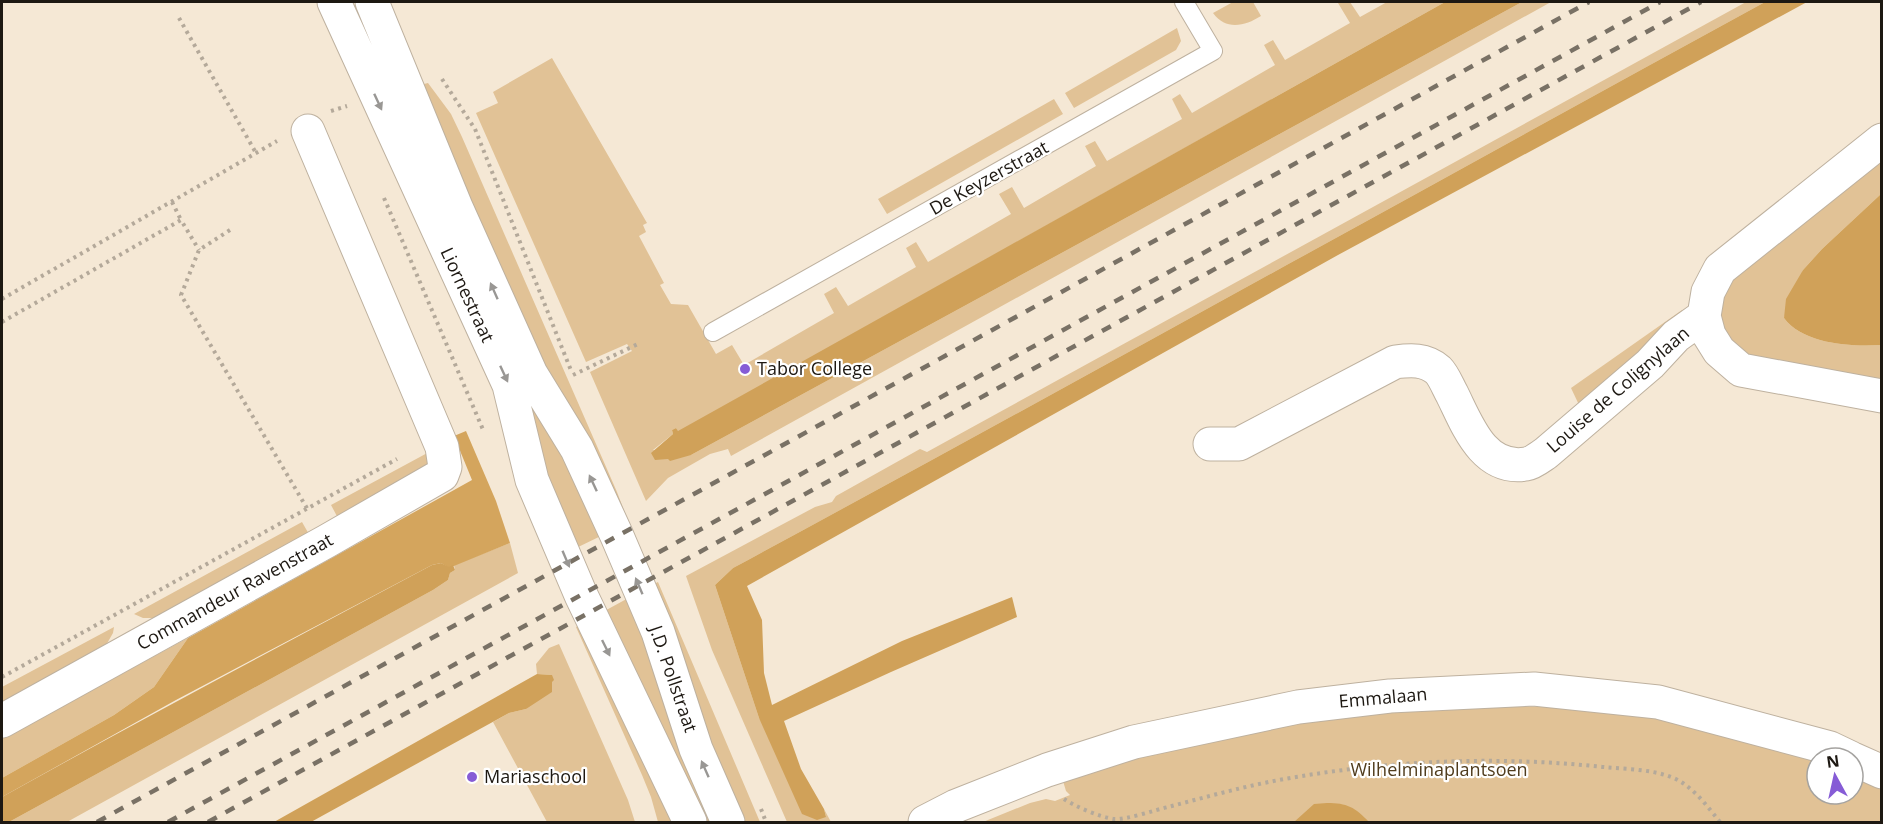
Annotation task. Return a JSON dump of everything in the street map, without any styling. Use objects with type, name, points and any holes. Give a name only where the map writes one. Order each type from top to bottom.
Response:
[{"type":"street","name":"Liornestraat","points":[[333,2],[509,385],[532,480],[581,595],[690,822]]},
{"type":"street","name":"Liornestraat","points":[[372,2],[456,207],[531,374],[577,448],[617,536]]},
{"type":"street","points":[[306,127],[440,442]]},
{"type":"street","points":[[1881,140],[1720,269],[1708,292],[1704,316],[1709,335],[1719,351],[1741,370],[1881,396]]},
{"type":"street","name":"Louise de Colignylaan","points":[[1209,444],[1239,444],[1395,362],[1413,359],[1426,362],[1440,371],[1474,438],[1489,456],[1507,463],[1527,464],[1546,453],[1650,364],[1676,336],[1704,316]]},
{"type":"street","name":"Commandeur Ravenstraat","points":[[2,721],[433,482],[442,475],[445,467],[440,442]]},
{"type":"street","name":"J.D. Pollstraat","points":[[617,536],[658,632],[696,749],[728,822]]},
{"type":"street","name":"Emmalaan","points":[[926,822],[956,806],[1047,770],[1134,742],[1298,707],[1390,696],[1534,689],[1658,702],[1823,746]]},
{"type":"street","name":"Emmalaan","points":[[1865,765],[1881,772]]},
{"type":"lane","name":"De Keyzerstraat","points":[[713,332],[1213,51],[1184,2]]},
{"type":"path","points":[[178,18],[256,153]]},
{"type":"path","points":[[2,298],[256,153],[350,104]]},
{"type":"path","points":[[172,202],[199,250]]},
{"type":"path","points":[[2,322],[181,220]]},
{"type":"path","points":[[230,230],[199,250],[181,295],[327,541]]},
{"type":"path","points":[[573,375],[640,344]]},
{"type":"path","points":[[471,422],[479,419]]},
{"type":"path","points":[[2,677],[308,510],[440,442]]},
{"type":"path","points":[[1047,770],[1065,800],[1116,819],[1241,788],[1354,769],[1469,759],[1573,764],[1671,777],[1692,790],[1720,822]]},
{"type":"green space","points":[[1233,2],[1253,2],[1261,16],[1236,25],[1218,19],[1213,13]]},
{"type":"green space","points":[[1350,2],[1360,17],[1387,2],[1445,2],[678,432],[676,428],[672,430],[673,434],[653,450],[691,455],[1522,2],[1551,2],[731,456],[728,449],[710,454],[668,478],[646,501],[590,372],[632,351],[627,344],[586,362],[476,113],[498,103],[493,92],[552,58],[647,223],[643,225],[646,232],[639,236],[664,283],[660,285],[671,304],[688,305],[716,354],[732,345],[744,365],[834,313],[824,294],[836,287],[848,306],[916,267],[906,248],[916,242],[928,262],[1011,214],[999,194],[1012,187],[1024,208],[1096,166],[1085,146],[1095,141],[1107,161],[1182,119],[1172,99],[1180,94],[1192,113],[1275,65],[1264,45],[1273,40],[1285,60],[1350,23],[1338,3]]},
{"type":"green space","points":[[1746,2],[1765,2],[733,568],[715,585],[759,718],[831,822],[787,822],[712,650],[686,576],[815,507],[832,502],[836,496],[920,449],[927,452]]},
{"type":"green space","points":[[1177,28],[1181,41],[1176,50],[1074,108],[1065,93]]},
{"type":"green space","points":[[428,83],[451,114],[462,137],[617,492],[628,521],[624,523],[539,369],[424,86]]},
{"type":"green space","points":[[1054,99],[1063,114],[887,214],[878,199]]},
{"type":"green space","points":[[1881,154],[1881,194],[1803,270],[1784,318],[1792,327],[1803,333],[1828,342],[1881,345],[1881,384],[1746,358],[1723,333],[1718,311],[1723,288]]},
{"type":"green space","points":[[1682,310],[1682,314],[1580,407],[1571,388]]},
{"type":"green space","points":[[515,362],[605,534],[572,550],[560,523]]},
{"type":"green space","points":[[431,451],[428,466],[339,520],[331,505]]},
{"type":"green space","points":[[302,522],[310,536],[156,618],[143,618],[134,614]]},
{"type":"green space","points":[[510,543],[518,573],[67,822],[9,822],[433,590],[448,580],[450,573],[455,570],[454,565]]},
{"type":"green space","points":[[658,582],[760,822],[738,822],[650,586]]},
{"type":"green space","points":[[632,596],[719,822],[698,822],[599,614]]},
{"type":"green space","points":[[583,623],[679,822],[658,822],[642,775],[576,627]]},
{"type":"green space","points":[[114,627],[105,647],[2,705],[2,687]]},
{"type":"green space","points":[[195,634],[188,638],[154,687],[114,715],[2,778],[2,739]]},
{"type":"green space","points":[[559,644],[628,800],[635,822],[547,822],[493,722],[509,713],[526,709],[552,675],[537,674],[536,664],[549,648]]},
{"type":"green space","name":"Wilhelminaplantsoen","points":[[1460,706],[1581,707],[1689,723],[1805,757],[1805,806],[1865,806],[1865,779],[1882,787],[1881,822],[983,822],[1030,803],[1046,799],[1055,801],[1070,795],[1063,781],[1165,749],[1332,716]]},
{"type":"shaded area","points":[[1445,2],[1522,2],[691,455],[670,461],[668,459],[655,460],[651,453],[673,434],[672,430],[676,428],[678,431]]},
{"type":"shaded area","points":[[1765,2],[1807,2],[1338,255],[747,586],[762,620],[764,673],[772,705],[902,641],[1012,597],[1017,617],[784,721],[801,769],[824,809],[826,817],[817,820],[802,814],[759,718],[715,585],[733,568]]},
{"type":"shaded area","points":[[1881,194],[1881,345],[1828,342],[1792,327],[1784,318],[1786,299],[1803,270]]},
{"type":"shaded area","points":[[466,431],[496,501],[510,543],[449,568],[441,563],[432,565],[176,700],[2,797],[2,778],[114,715],[154,687],[188,638],[472,480],[454,436]]},
{"type":"shaded area","points":[[441,563],[449,567],[453,565],[455,570],[450,573],[448,580],[433,590],[9,822],[2,822],[2,797],[432,565]]},
{"type":"shaded area","points":[[537,674],[552,675],[554,680],[552,692],[526,709],[509,713],[311,822],[274,822]]},
{"type":"shaded area","points":[[1327,803],[1350,807],[1369,822],[1294,822],[1314,804]]},
{"type":"railway","points":[[97,822],[1589,2]]},
{"type":"railway","points":[[168,822],[1660,2]]},
{"type":"railway","points":[[208,822],[1701,2]]},
{"type":"place","name":"Tabor College","points":[[745,369]]},
{"type":"place","name":"Mariaschool","points":[[472,777]]}]
